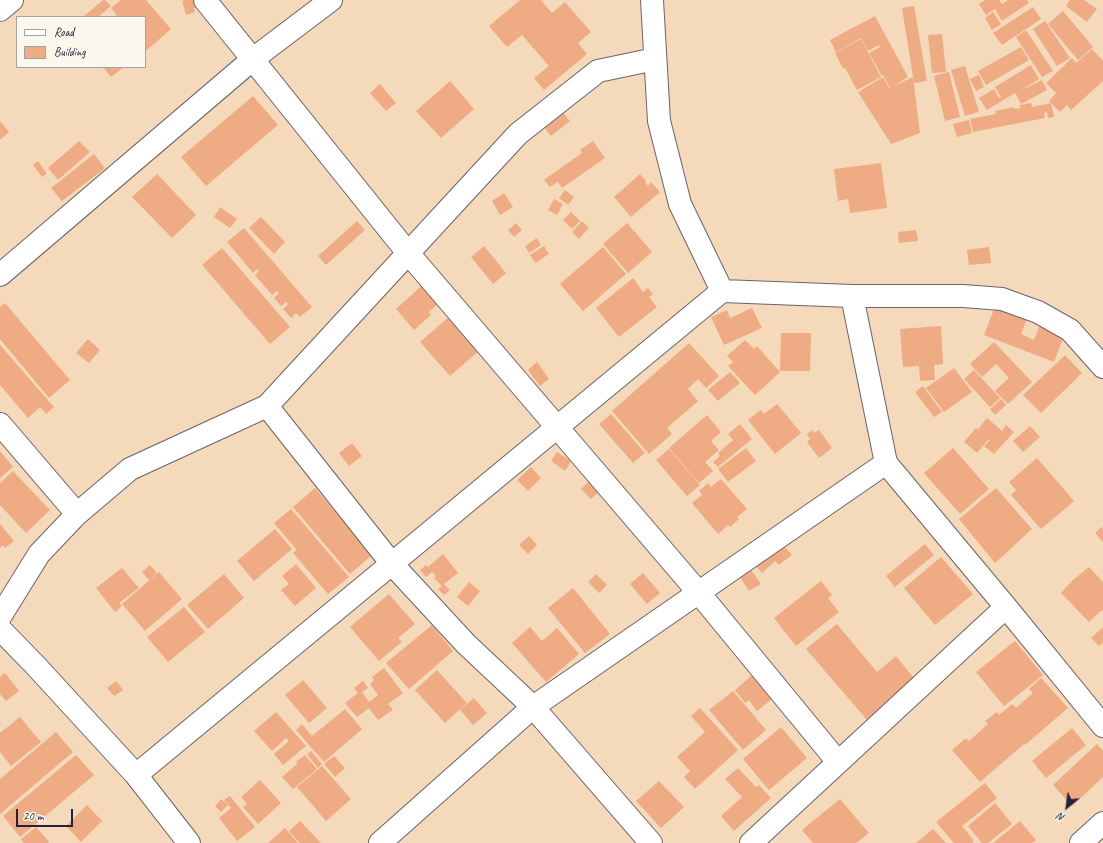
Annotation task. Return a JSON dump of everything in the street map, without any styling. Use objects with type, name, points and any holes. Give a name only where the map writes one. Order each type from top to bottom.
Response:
[{"type":"street","points":[[0,10],[12,0]]},
{"type":"street","points":[[204,0],[408,253],[699,593],[838,762]]},
{"type":"street","points":[[0,275],[253,59],[332,0]]},
{"type":"street","points":[[652,0],[659,121],[680,204],[722,291]]},
{"type":"street","points":[[0,617],[39,554],[77,514],[130,469],[267,406],[518,134],[598,71],[655,59]]},
{"type":"street","points":[[136,775],[722,291],[852,296],[963,296],[1002,299],[1038,312],[1070,330],[1103,367]]},
{"type":"street","points":[[852,296],[886,463],[1103,726]]},
{"type":"street","points":[[267,406],[392,564],[466,644],[534,707],[651,843]]},
{"type":"street","points":[[0,424],[77,514]]},
{"type":"street","points":[[380,843],[534,707],[886,463]]},
{"type":"street","points":[[751,843],[1006,607]]},
{"type":"street","points":[[0,629],[136,775],[189,843]]},
{"type":"street","points":[[1081,843],[1103,823]]},
{"type":"building","points":[[103,0],[111,6],[99,16],[84,16]]},
{"type":"building","points":[[121,0],[146,0],[171,29],[147,50],[146,16],[117,16],[111,8]]},
{"type":"building","points":[[198,0],[200,6],[194,8],[195,12],[186,15],[182,1]]},
{"type":"building","points":[[520,0],[541,0],[552,13],[565,2],[591,32],[578,43],[587,54],[544,90],[534,78],[549,66],[522,35],[507,47],[489,26]]},
{"type":"building","points":[[985,0],[999,0],[1002,4],[1008,0],[1027,0],[1029,3],[1002,21],[995,9],[986,15],[979,4]]},
{"type":"building","points":[[1070,0],[1084,0],[1097,9],[1087,22],[1066,6]]},
{"type":"building","points":[[914,6],[927,81],[914,83],[902,8]]},
{"type":"building","points":[[1033,7],[1041,19],[1002,45],[993,33]]},
{"type":"building","points":[[1063,11],[1093,47],[1078,60],[1048,24]]},
{"type":"building","points":[[993,12],[1001,24],[992,30],[985,18]]},
{"type":"building","points":[[875,16],[908,77],[890,88],[869,53],[880,47],[879,45],[868,51],[861,38],[836,52],[830,40]]},
{"type":"building","points":[[1045,21],[1070,58],[1057,66],[1033,29]]},
{"type":"building","points":[[1026,30],[1053,71],[1042,77],[1016,37]]},
{"type":"building","points":[[942,34],[946,72],[932,73],[928,35]]},
{"type":"building","points":[[861,39],[881,77],[857,90],[845,68],[843,69],[835,53]]},
{"type":"building","points":[[1021,47],[1029,60],[986,85],[978,71]]},
{"type":"building","points":[[1092,49],[1103,61],[1103,81],[1071,110],[1067,105],[1060,112],[1049,101],[1056,93],[1046,83],[1072,58],[1076,63]]},
{"type":"building","points":[[1031,65],[1039,79],[1020,91],[1042,80],[1047,90],[1021,104],[1015,93],[987,110],[979,98],[994,89],[999,98],[1001,97],[995,87]]},
{"type":"building","points":[[965,66],[979,112],[965,116],[951,70]]},
{"type":"building","points":[[104,68],[123,68],[111,77]]},
{"type":"building","points":[[949,72],[960,117],[945,121],[934,76]]},
{"type":"building","points":[[979,75],[984,87],[976,91],[970,79]]},
{"type":"building","points":[[883,77],[889,88],[887,89],[913,77],[920,133],[891,144],[858,92]]},
{"type":"building","points":[[450,81],[474,109],[441,138],[416,111]]},
{"type":"building","points":[[380,84],[396,103],[386,111],[370,93]]},
{"type":"building","points":[[253,96],[278,125],[206,186],[181,157]]},
{"type":"building","points":[[1031,103],[1032,107],[1051,103],[1054,117],[1048,118],[1047,112],[1044,113],[1045,118],[973,132],[970,119],[996,114],[995,111],[1014,107],[1014,109],[1020,108],[1020,105]]},
{"type":"building","points":[[559,107],[570,121],[551,136],[540,122]]},
{"type":"building","points":[[969,120],[972,133],[957,137],[953,124]]},
{"type":"building","points":[[0,121],[9,132],[0,140]]},
{"type":"building","points":[[79,141],[90,152],[58,180],[48,168]]},
{"type":"building","points":[[593,141],[605,158],[562,188],[558,182],[550,187],[544,180],[582,153],[580,150]]},
{"type":"building","points":[[94,154],[105,168],[62,201],[51,188]]},
{"type":"building","points":[[38,161],[47,174],[42,177],[33,165]]},
{"type":"building","points":[[881,163],[887,208],[850,213],[848,199],[838,201],[834,169]]},
{"type":"building","points":[[157,174],[196,215],[172,238],[132,197]]},
{"type":"building","points":[[640,174],[648,186],[651,182],[660,192],[631,217],[614,197]]},
{"type":"building","points":[[565,190],[574,197],[568,205],[559,198]]},
{"type":"building","points":[[504,193],[513,207],[500,215],[492,201]]},
{"type":"building","points":[[554,199],[563,204],[557,215],[548,210]]},
{"type":"building","points":[[220,207],[237,219],[230,228],[214,217]]},
{"type":"building","points":[[571,212],[580,221],[572,229],[563,220]]},
{"type":"building","points":[[261,217],[285,242],[274,254],[249,228]]},
{"type":"building","points":[[357,221],[365,230],[326,265],[318,256]]},
{"type":"building","points":[[582,221],[589,228],[579,239],[572,232]]},
{"type":"building","points":[[516,223],[522,230],[514,237],[508,230]]},
{"type":"building","points":[[627,223],[652,252],[628,273],[603,244]]},
{"type":"building","points":[[244,228],[312,307],[300,317],[296,313],[291,318],[283,309],[288,304],[286,302],[281,306],[274,298],[279,293],[277,291],[272,295],[255,275],[259,271],[257,269],[253,273],[227,242]]},
{"type":"building","points":[[916,230],[918,241],[899,243],[898,232]]},
{"type":"building","points":[[537,238],[541,245],[529,253],[525,246]]},
{"type":"building","points":[[484,246],[506,273],[493,284],[471,257]]},
{"type":"building","points":[[544,246],[549,254],[535,263],[530,255]]},
{"type":"building","points":[[603,247],[626,274],[583,311],[560,284]]},
{"type":"building","points":[[989,247],[991,263],[969,265],[967,250]]},
{"type":"building","points":[[222,248],[290,327],[270,344],[202,265]]},
{"type":"building","points":[[633,278],[643,292],[648,288],[653,294],[649,297],[657,307],[619,337],[596,308]]},
{"type":"building","points":[[427,281],[443,299],[429,312],[431,315],[414,330],[396,309]]},
{"type":"building","points":[[5,303],[70,380],[49,398],[0,339],[0,307]]},
{"type":"building","points":[[996,304],[1028,316],[1021,334],[1034,340],[1041,322],[1066,331],[1054,362],[984,335]]},
{"type":"building","points":[[752,308],[762,328],[724,345],[711,317],[727,310],[730,318]]},
{"type":"building","points":[[452,314],[482,348],[450,376],[420,342]]},
{"type":"building","points":[[941,326],[943,364],[934,365],[935,380],[920,381],[919,366],[903,367],[900,329]]},
{"type":"building","points":[[781,333],[811,333],[810,371],[780,371]]},
{"type":"building","points":[[88,339],[100,350],[89,363],[76,353]]},
{"type":"building","points":[[745,340],[754,349],[757,346],[780,372],[755,395],[728,366],[733,362],[727,356]]},
{"type":"building","points":[[994,342],[1032,382],[1008,404],[995,391],[1009,378],[996,364],[982,377],[970,364]]},
{"type":"building","points":[[689,343],[719,376],[706,388],[698,379],[688,389],[698,401],[667,428],[672,434],[649,454],[612,411]]},
{"type":"building","points":[[0,345],[54,407],[46,414],[40,407],[28,418],[0,385]]},
{"type":"building","points":[[1065,355],[1082,373],[1041,413],[1023,395]]},
{"type":"building","points":[[537,362],[549,379],[540,386],[528,370]]},
{"type":"building","points":[[954,368],[972,392],[944,412],[926,388]]},
{"type":"building","points":[[974,370],[1000,398],[990,407],[964,379]]},
{"type":"building","points":[[730,372],[740,383],[718,401],[708,390]]},
{"type":"building","points":[[923,386],[942,412],[934,417],[915,392]]},
{"type":"building","points":[[1001,399],[1006,405],[995,415],[990,409]]},
{"type":"building","points":[[777,404],[801,433],[775,454],[748,420],[761,410],[764,414]]},
{"type":"building","points":[[611,414],[645,453],[633,463],[599,424]]},
{"type":"building","points":[[707,415],[721,432],[711,441],[719,450],[705,462],[713,471],[699,483],[669,448]]},
{"type":"building","points":[[987,418],[1002,431],[1006,425],[1014,432],[994,454],[984,446],[990,440],[989,439],[977,453],[964,442],[976,428],[981,432],[978,429]]},
{"type":"building","points":[[740,424],[752,439],[718,467],[713,462],[720,456],[718,453],[733,440],[728,434]]},
{"type":"building","points":[[1030,426],[1040,437],[1023,452],[1013,441]]},
{"type":"building","points":[[812,430],[814,433],[819,430],[832,448],[819,458],[807,442],[810,439],[807,434]]},
{"type":"building","points":[[352,443],[362,456],[349,466],[339,453]]},
{"type":"building","points":[[746,448],[756,461],[728,482],[718,469]]},
{"type":"building","points":[[953,448],[989,489],[960,514],[924,473]]},
{"type":"building","points":[[669,449],[700,485],[687,496],[656,460]]},
{"type":"building","points":[[0,451],[13,467],[0,478]]},
{"type":"building","points":[[557,452],[571,461],[565,471],[551,461]]},
{"type":"building","points":[[1037,458],[1074,501],[1041,529],[1011,495],[1016,490],[1009,482]]},
{"type":"building","points":[[531,467],[541,478],[528,491],[517,480]]},
{"type":"building","points":[[13,471],[50,510],[26,533],[0,505],[0,483]]},
{"type":"building","points":[[591,479],[601,490],[591,499],[581,489]]},
{"type":"building","points":[[721,479],[747,509],[737,517],[739,519],[730,527],[728,525],[718,534],[692,503],[702,495],[699,491],[708,483],[711,487]]},
{"type":"building","points":[[315,488],[372,555],[350,574],[293,507]]},
{"type":"building","points":[[996,488],[1032,529],[995,563],[959,519]]},
{"type":"building","points":[[291,509],[349,577],[328,594],[293,553],[297,550],[274,523]]},
{"type":"building","points":[[0,524],[14,541],[5,548],[3,545],[0,548]]},
{"type":"building","points":[[1101,527],[1103,530],[1103,542],[1095,533]]},
{"type":"building","points":[[275,529],[292,549],[254,581],[237,561]]},
{"type":"building","points":[[529,536],[537,545],[528,554],[519,545]]},
{"type":"building","points":[[781,543],[792,555],[779,565],[775,561],[762,573],[755,565]]},
{"type":"building","points":[[925,544],[934,555],[895,587],[886,576]]},
{"type":"building","points":[[443,554],[458,573],[444,584],[450,590],[444,595],[438,589],[442,586],[434,578],[436,576],[432,572],[426,577],[420,570],[426,565],[428,567]]},
{"type":"building","points":[[941,557],[973,594],[935,625],[904,588]]},
{"type":"building","points":[[296,564],[316,588],[295,606],[281,590],[289,584],[282,576]]},
{"type":"building","points":[[150,565],[157,573],[149,580],[142,572]]},
{"type":"building","points":[[1089,567],[1103,582],[1103,611],[1102,610],[1089,622],[1061,593],[1073,580]]},
{"type":"building","points":[[122,568],[139,588],[119,603],[122,606],[115,612],[96,588]]},
{"type":"building","points":[[751,570],[761,584],[749,591],[740,577]]},
{"type":"building","points":[[159,572],[182,599],[145,631],[122,604]]},
{"type":"building","points":[[643,573],[660,593],[647,604],[630,584]]},
{"type":"building","points":[[224,574],[244,598],[208,629],[187,605]]},
{"type":"building","points":[[596,574],[607,585],[599,593],[588,582]]},
{"type":"building","points":[[821,581],[832,595],[828,598],[839,612],[796,646],[774,618]]},
{"type":"building","points":[[469,582],[480,591],[468,606],[457,597]]},
{"type":"building","points":[[573,588],[610,634],[585,653],[548,608]]},
{"type":"building","points":[[389,594],[415,624],[398,638],[402,642],[379,661],[350,627]]},
{"type":"building","points":[[184,607],[205,632],[168,662],[147,637]]},
{"type":"building","points":[[837,624],[877,672],[896,656],[916,681],[868,721],[806,649]]},
{"type":"building","points":[[432,625],[453,651],[409,689],[386,663]]},
{"type":"building","points":[[530,627],[542,641],[557,628],[579,654],[546,682],[512,643]]},
{"type":"building","points":[[1103,627],[1103,643],[1099,646],[1091,638]]},
{"type":"building","points":[[1015,641],[1043,675],[1004,706],[976,672]]},
{"type":"building","points":[[384,668],[403,693],[388,704],[393,710],[378,720],[369,708],[357,717],[345,703],[358,693],[354,688],[363,681],[368,688],[362,692],[369,702],[378,695],[370,684],[374,680],[372,677]]},
{"type":"building","points":[[437,670],[467,703],[445,723],[415,690]]},
{"type":"building","points":[[757,671],[777,695],[757,711],[749,700],[745,703],[735,690]]},
{"type":"building","points":[[5,673],[19,691],[6,701],[0,694],[0,677]]},
{"type":"building","points":[[1041,678],[1068,708],[980,782],[952,750],[966,738],[969,741],[988,724],[985,721],[997,712],[999,715],[1012,704],[1016,708],[1033,693],[1029,689]]},
{"type":"building","points":[[303,680],[327,708],[309,723],[285,695]]},
{"type":"building","points":[[116,681],[123,690],[114,696],[107,688]]},
{"type":"building","points":[[733,691],[766,730],[743,750],[709,710]]},
{"type":"building","points":[[474,698],[487,713],[473,725],[460,710]]},
{"type":"building","points":[[700,708],[738,750],[695,789],[684,777],[690,771],[677,757],[705,732],[691,716]]},
{"type":"building","points":[[345,709],[362,729],[324,762],[296,730],[302,724],[312,736]]},
{"type":"building","points":[[276,712],[306,746],[283,765],[274,754],[289,741],[286,738],[272,751],[254,731]]},
{"type":"building","points":[[20,717],[41,742],[11,766],[0,752],[0,733]]},
{"type":"building","points":[[781,727],[807,758],[769,790],[743,759]]},
{"type":"building","points":[[1072,728],[1086,745],[1046,778],[1032,761]]},
{"type":"building","points":[[56,732],[73,752],[0,814],[0,779]]},
{"type":"building","points":[[1097,744],[1103,751],[1103,777],[1072,806],[1053,785]]},
{"type":"building","points":[[311,751],[322,764],[318,768],[307,754]]},
{"type":"building","points":[[76,755],[94,775],[20,837],[3,816]]},
{"type":"building","points":[[305,755],[317,769],[293,789],[282,777]]},
{"type":"building","points":[[334,756],[345,768],[335,777],[324,764]]},
{"type":"building","points":[[322,766],[351,799],[326,821],[297,787]]},
{"type":"building","points":[[738,768],[756,787],[759,785],[771,798],[734,831],[721,816],[742,797],[725,779]]},
{"type":"building","points":[[260,780],[281,803],[258,824],[243,807],[247,804],[241,797]]},
{"type":"building","points":[[659,781],[684,807],[661,828],[636,801]]},
{"type":"building","points":[[985,783],[997,798],[962,826],[974,841],[972,843],[954,843],[936,822]]},
{"type":"building","points":[[230,796],[255,827],[237,841],[219,818],[231,808],[224,800]]},
{"type":"building","points":[[221,799],[228,805],[221,812],[215,806]]},
{"type":"building","points":[[840,799],[869,833],[856,843],[813,843],[802,830]]},
{"type":"building","points":[[995,803],[1012,824],[988,843],[982,843],[968,826]]},
{"type":"building","points":[[87,805],[102,821],[81,842],[66,826]]},
{"type":"building","points":[[300,821],[321,843],[300,843],[289,831]]},
{"type":"building","points":[[1020,821],[1036,840],[1032,843],[993,843]]},
{"type":"building","points":[[36,827],[49,842],[24,843],[21,839]]},
{"type":"building","points":[[285,828],[298,843],[268,843]]},
{"type":"building","points":[[933,829],[946,843],[916,843]]}]
